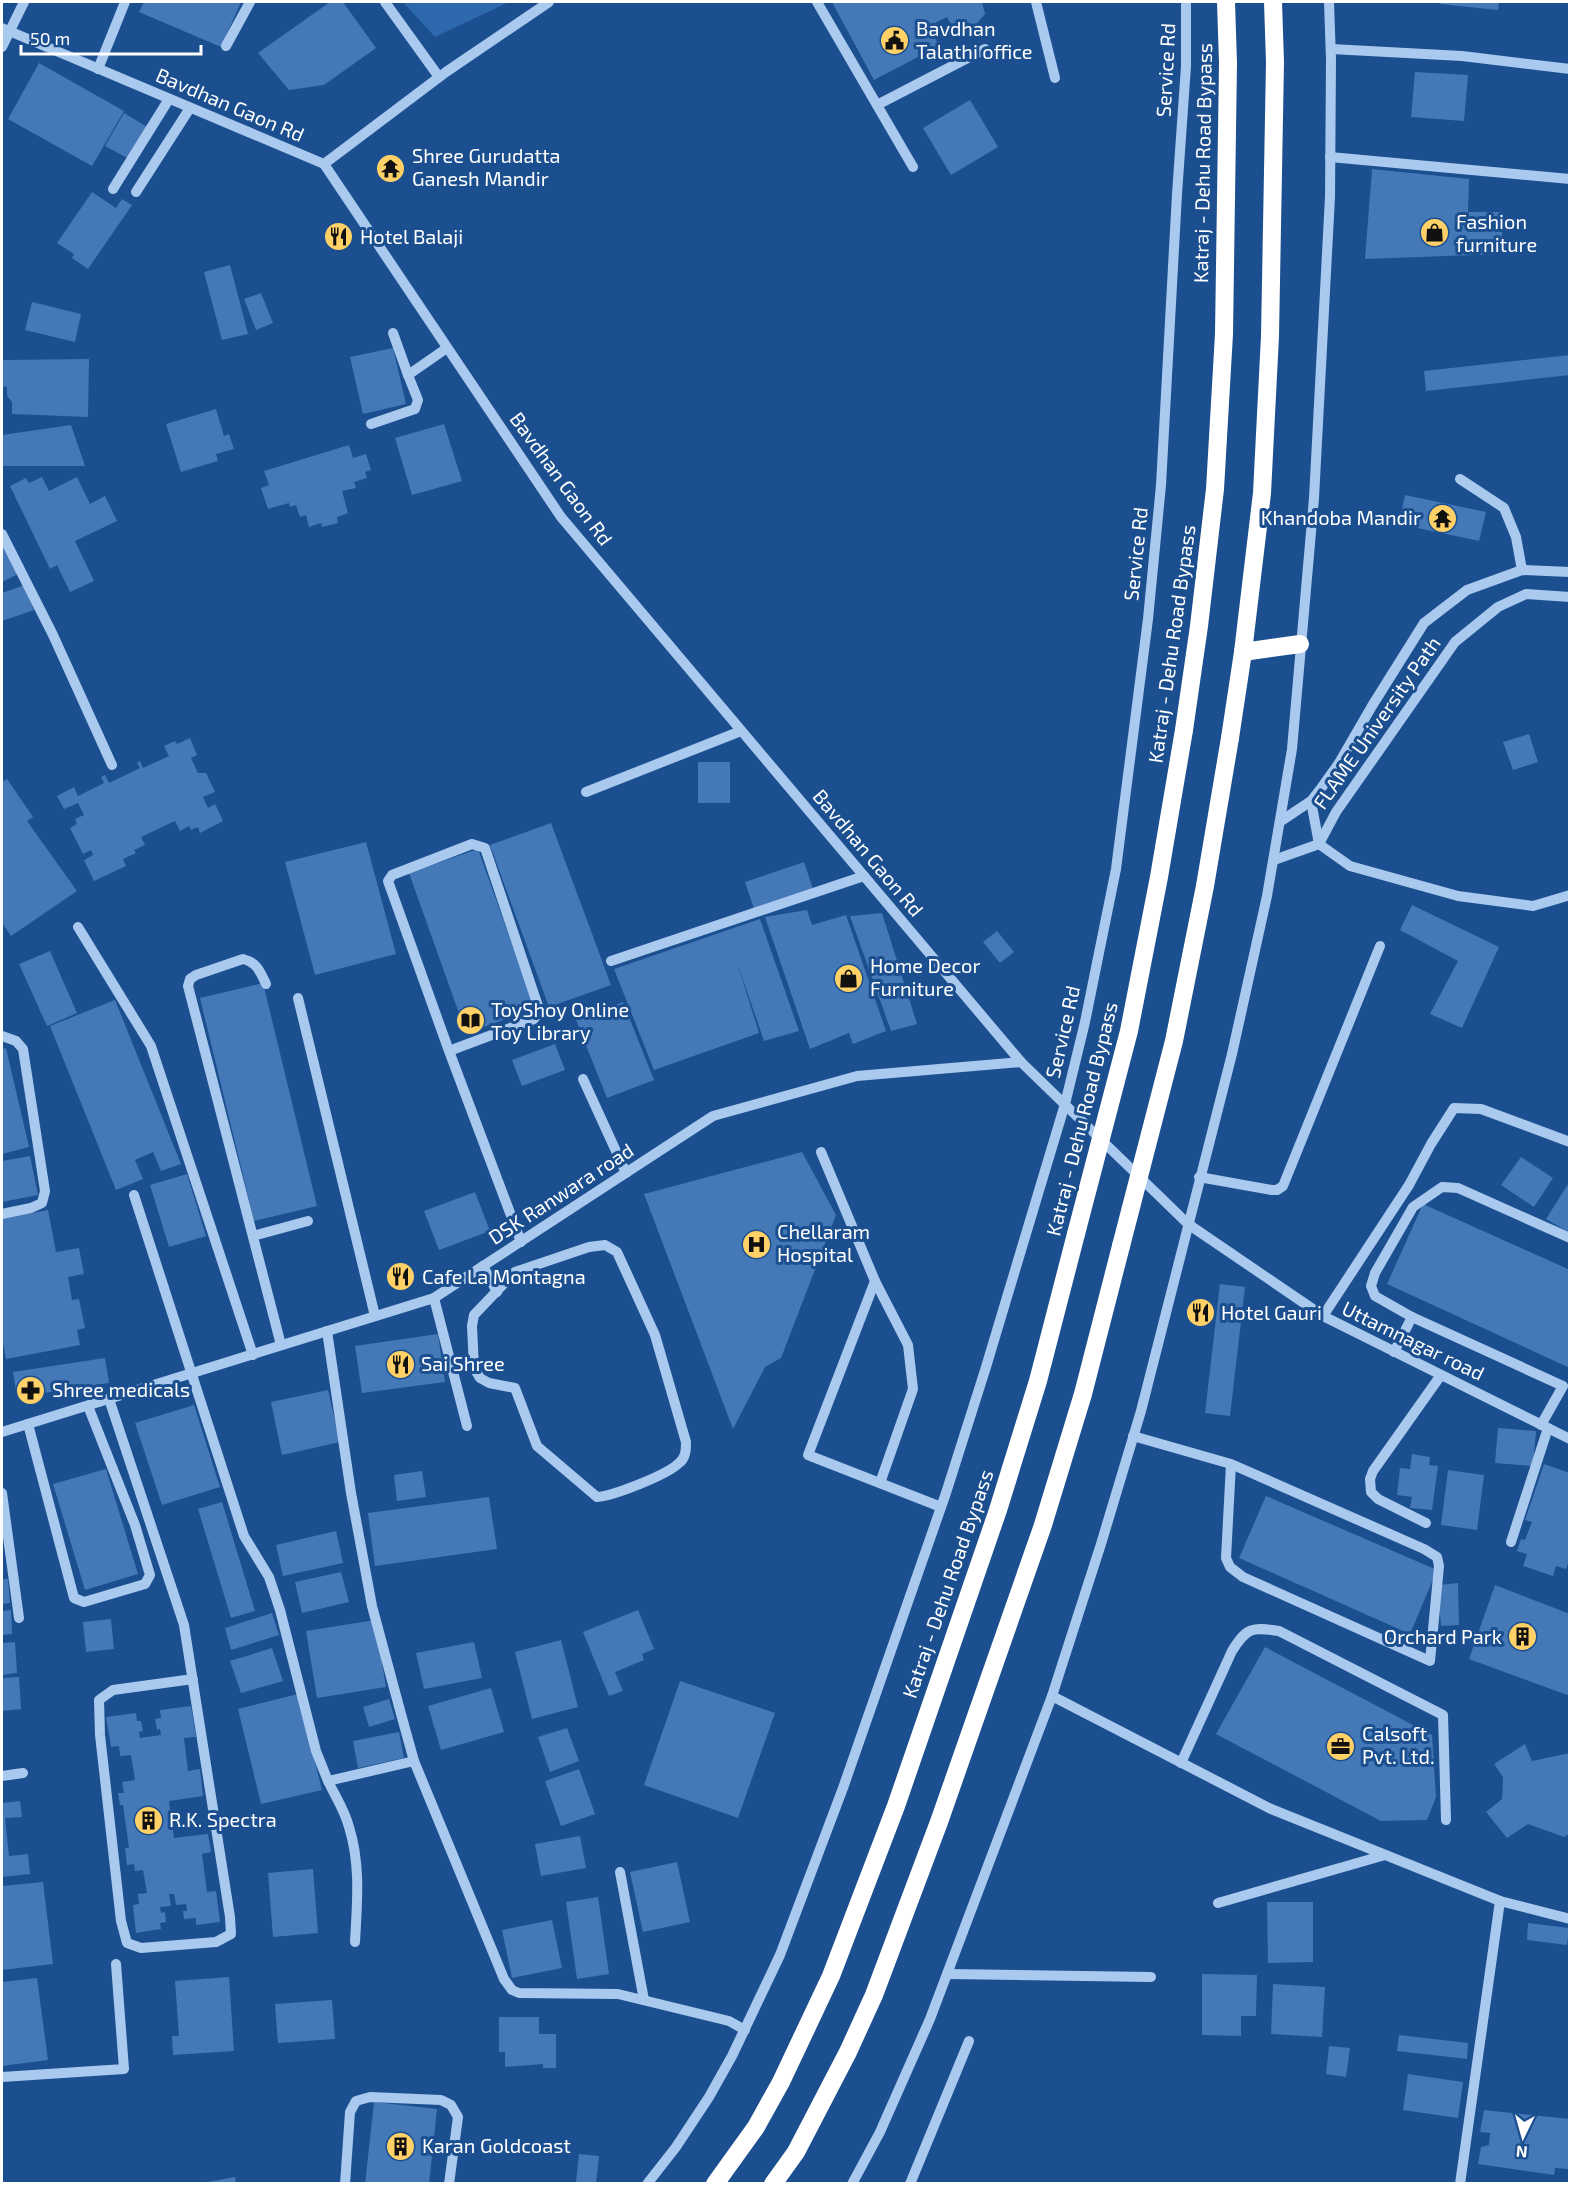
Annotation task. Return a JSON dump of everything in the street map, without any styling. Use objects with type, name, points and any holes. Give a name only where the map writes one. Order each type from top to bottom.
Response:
[{"type":"highway","points":[[773,2184],[796,2152],[848,2052],[874,1995],[939,1822],[1046,1514],[1083,1394],[1174,1041],[1206,886],[1244,652],[1262,493],[1270,336],[1275,62],[1273,4]]},
{"type":"highway","name":"Katraj - Dehu Road Bypass","points":[[715,2184],[756,2127],[781,2082],[831,1976],[896,1806],[998,1510],[1038,1382],[1129,1031],[1159,877],[1184,730],[1199,626],[1216,477],[1224,322],[1227,5]]},
{"type":"highway","points":[[1244,652],[1300,644]]},
{"type":"street","points":[[2,47],[6,30],[24,2]]},
{"type":"street","points":[[98,69],[125,2]]},
{"type":"street","points":[[226,46],[250,2]]},
{"type":"street","points":[[385,2],[439,78]]},
{"type":"street","points":[[324,164],[439,78],[549,2]]},
{"type":"street","points":[[817,2],[913,167]]},
{"type":"street","points":[[1036,2],[1055,78]]},
{"type":"street","name":"Service Rd","points":[[647,2184],[676,2147],[709,2097],[745,2030],[785,1944],[843,1788],[942,1507],[1065,1104],[1085,1023],[1116,869],[1148,620],[1161,485],[1186,66],[1186,2]]},
{"type":"street","points":[[852,2184],[905,2079],[1052,1696],[1101,1545],[1133,1436],[1232,1054],[1274,860],[1292,748],[1314,498],[1330,157],[1329,2]]},
{"type":"street","name":"Bavdhan Gaon Rd","points":[[6,30],[324,164],[561,517],[1022,1062]]},
{"type":"street","points":[[876,105],[985,49]]},
{"type":"street","points":[[1331,49],[1462,56],[1569,69]]},
{"type":"street","points":[[113,189],[169,99]]},
{"type":"street","points":[[136,192],[190,108]]},
{"type":"street","points":[[1330,157],[1569,178]]},
{"type":"street","points":[[371,424],[415,409],[418,400],[393,333]]},
{"type":"street","points":[[408,375],[447,348]]},
{"type":"street","points":[[1460,479],[1504,508],[1516,537],[1522,570]]},
{"type":"street","points":[[2,534],[53,635],[112,765]]},
{"type":"street","points":[[1281,821],[1311,801],[1339,763],[1424,623],[1467,590],[1522,570],[1569,572]]},
{"type":"street","name":"FLAME University Path","points":[[1319,844],[1336,812],[1455,642],[1498,607],[1526,594],[1569,597]]},
{"type":"street","points":[[586,792],[741,731]]},
{"type":"street","points":[[1311,801],[1319,844],[1350,866],[1458,896],[1533,906],[1569,895]]},
{"type":"street","points":[[449,1051],[534,1019],[539,1009],[484,848],[472,844],[392,875],[388,880],[449,1051],[521,1242]]},
{"type":"street","points":[[1274,860],[1319,844]]},
{"type":"street","points":[[611,961],[864,876]]},
{"type":"street","points":[[78,927],[151,1046],[253,1355]]},
{"type":"street","points":[[1199,1176],[1272,1190],[1283,1186],[1380,946]]},
{"type":"street","points":[[266,984],[257,966],[243,959],[196,975],[190,979],[188,986],[281,1346]]},
{"type":"street","points":[[298,998],[375,1316]]},
{"type":"street","points":[[2,1036],[16,1041],[23,1049],[45,1191],[42,1203],[31,1208],[2,1214]]},
{"type":"street","points":[[1022,1062],[1065,1104]]},
{"type":"street","name":"DSK Ranwara road","points":[[2,1432],[434,1298],[713,1116],[857,1076],[1022,1062]]},
{"type":"street","points":[[583,1079],[626,1173]]},
{"type":"street","name":"Uttamnagar road","points":[[1065,1104],[1188,1224],[1323,1316],[1569,1439]]},
{"type":"street","points":[[1323,1316],[1409,1185],[1454,1108],[1481,1109],[1569,1142]]},
{"type":"street","points":[[821,1152],[875,1281],[908,1345],[913,1389],[880,1483]]},
{"type":"street","points":[[1511,1542],[1545,1426],[1566,1388],[1412,1317],[1375,1296],[1371,1286],[1375,1273],[1413,1207],[1442,1187],[1458,1188],[1569,1238]]},
{"type":"street","points":[[134,1195],[244,1536],[268,1577],[280,1610],[316,1752],[349,1826],[355,1851],[358,1882],[355,1942]]},
{"type":"street","points":[[253,1236],[308,1221]]},
{"type":"street","points":[[605,1245],[617,1252],[655,1335],[686,1442],[686,1452],[680,1463],[648,1480],[609,1496],[597,1497],[537,1446],[515,1388],[489,1383],[480,1378],[474,1368],[472,1326],[474,1315],[497,1292],[515,1272],[589,1247],[605,1245]]},
{"type":"street","points":[[483,1266],[497,1292]]},
{"type":"street","points":[[875,1281],[808,1455],[942,1507]]},
{"type":"street","points":[[434,1298],[467,1426]]},
{"type":"street","points":[[1394,1352],[1412,1317]]},
{"type":"street","points":[[327,1331],[351,1493],[372,1606],[414,1761],[504,1978],[512,1990],[526,1994],[618,1995],[729,2021],[745,2030]]},
{"type":"street","points":[[1426,1523],[1378,1498],[1371,1492],[1370,1479],[1373,1471],[1441,1375]]},
{"type":"street","points":[[109,1399],[184,1625],[193,1679],[227,1894],[231,1934],[216,1942],[141,1948],[127,1943],[121,1921],[100,1735],[99,1700],[112,1690],[193,1679]]},
{"type":"street","points":[[28,1424],[74,1598],[84,1602],[136,1588],[145,1584],[150,1575],[135,1525],[88,1406]]},
{"type":"street","points":[[1133,1436],[1231,1464],[1424,1549],[1437,1557],[1439,1566],[1430,1661],[1243,1577],[1230,1567],[1226,1558],[1231,1464]]},
{"type":"street","points":[[2,1493],[19,1618]]},
{"type":"street","points":[[1181,1763],[1232,1650],[1243,1634],[1256,1628],[1279,1631],[1443,1715],[1446,1820]]},
{"type":"street","points":[[1052,1696],[1271,1809],[1500,1900],[1569,1919]]},
{"type":"street","points":[[328,1781],[414,1761]]},
{"type":"street","points":[[2,1776],[23,1773]]},
{"type":"street","points":[[1218,1903],[1385,1855]]},
{"type":"street","points":[[620,1872],[644,2000]]},
{"type":"street","points":[[1460,2184],[1500,1900]]},
{"type":"street","points":[[2,2077],[124,2068],[116,1964]]},
{"type":"street","points":[[947,1974],[1151,1977]]},
{"type":"street","points":[[910,2184],[969,2041]]},
{"type":"street","points":[[345,2184],[350,2112],[356,2101],[370,2097],[441,2100],[452,2105],[458,2116],[449,2184]]},
{"type":"shaded area","points":[[403,2],[509,2],[435,37]]},
{"type":"building","points":[[144,2],[241,2],[221,47],[139,12]]},
{"type":"building","points":[[330,2],[343,2],[376,48],[324,85],[289,90],[258,53]]},
{"type":"building","name":"Bavdhan Talathi office","points":[[832,2],[982,2],[985,14],[972,29],[958,36],[947,17],[929,26],[939,46],[874,80]]},
{"type":"building","points":[[1440,2],[1499,2],[1498,10],[1440,4]]},
{"type":"building","points":[[39,63],[124,111],[92,166],[8,119]]},
{"type":"building","points":[[1415,72],[1468,75],[1464,121],[1411,117]]},
{"type":"building","points":[[970,100],[998,147],[951,175],[923,128]]},
{"type":"building","points":[[124,113],[149,128],[131,160],[105,146]]},
{"type":"building","name":"Fashion furniture","points":[[1372,169],[1469,179],[1468,212],[1503,212],[1501,254],[1365,259]]},
{"type":"building","points":[[92,192],[116,208],[122,199],[132,205],[88,269],[72,258],[74,254],[57,243]]},
{"type":"building","points":[[230,265],[248,334],[222,340],[204,272]]},
{"type":"building","points":[[261,293],[273,323],[256,330],[244,299]]},
{"type":"building","points":[[32,302],[81,314],[75,342],[25,330]]},
{"type":"building","points":[[393,348],[406,404],[363,414],[350,357]]},
{"type":"building","points":[[1570,355],[1570,375],[1426,391],[1424,371]]},
{"type":"building","points":[[89,359],[88,417],[12,414],[12,402],[7,396],[7,387],[2,386],[2,360]]},
{"type":"building","points":[[216,409],[224,436],[229,434],[234,449],[216,454],[218,461],[181,472],[166,424]]},
{"type":"building","points":[[444,424],[462,481],[412,495],[395,438]]},
{"type":"building","points":[[71,425],[85,466],[2,466],[2,435]]},
{"type":"building","points":[[349,445],[353,458],[366,454],[371,470],[365,472],[367,478],[354,482],[356,488],[342,491],[348,513],[337,517],[338,523],[322,527],[321,523],[309,527],[306,515],[300,517],[296,505],[290,507],[289,503],[268,509],[261,488],[269,485],[264,471]]},
{"type":"building","points":[[42,477],[49,491],[77,477],[90,504],[105,496],[117,521],[75,541],[94,581],[70,592],[57,565],[50,569],[10,486],[26,478],[29,483]]},
{"type":"building","name":"Khandoba Mandir","points":[[1405,495],[1486,512],[1479,541],[1399,524]]},
{"type":"building","points":[[2,537],[18,574],[2,582]]},
{"type":"building","points":[[25,585],[34,610],[2,621],[2,593]]},
{"type":"building","points":[[1529,734],[1538,762],[1513,770],[1503,742]]},
{"type":"building","points":[[190,738],[197,755],[191,758],[198,773],[206,773],[215,792],[203,797],[208,808],[215,804],[223,821],[200,833],[198,827],[191,830],[189,826],[180,831],[175,821],[141,837],[145,845],[134,850],[136,853],[123,859],[126,866],[94,881],[84,860],[93,855],[91,850],[83,854],[70,828],[77,824],[75,819],[84,815],[78,803],[64,809],[57,796],[74,787],[78,796],[104,783],[101,777],[105,775],[109,783],[140,768],[137,763],[140,761],[143,768],[169,756],[164,746],[175,741],[177,744]]},
{"type":"building","points":[[698,762],[730,762],[730,803],[698,803]]},
{"type":"building","points":[[7,779],[33,817],[27,821],[77,891],[11,936],[2,923],[2,782]]},
{"type":"building","points":[[551,823],[611,985],[549,1007],[490,845]]},
{"type":"building","points":[[366,842],[396,954],[315,975],[285,862]]},
{"type":"building","points":[[478,849],[535,1009],[466,1033],[409,873]]},
{"type":"building","points":[[804,862],[813,889],[754,909],[745,882]]},
{"type":"building","points":[[1412,905],[1499,947],[1462,1028],[1430,1014],[1458,961],[1400,930]]},
{"type":"building","points":[[807,910],[812,925],[846,915],[886,1031],[853,1044],[849,1033],[810,1049],[765,917]]},
{"type":"building","points":[[882,913],[917,1024],[891,1031],[850,916]]},
{"type":"building","points":[[760,919],[799,1031],[764,1041],[737,962],[759,1033],[654,1070],[614,969]]},
{"type":"building","points":[[997,931],[1014,952],[1000,963],[983,942]]},
{"type":"building","points":[[50,951],[77,1013],[47,1026],[19,964]]},
{"type":"building","points":[[263,983],[317,1206],[254,1221],[200,998]]},
{"type":"building","points":[[115,1000],[181,1164],[161,1171],[153,1152],[135,1160],[143,1179],[116,1190],[50,1026]]},
{"type":"building","points":[[623,1002],[654,1080],[607,1098],[576,1020]]},
{"type":"building","points":[[555,1044],[565,1070],[522,1086],[512,1060]]},
{"type":"building","points":[[6,1048],[29,1147],[2,1154],[2,1049]]},
{"type":"building","name":"Chellaram Hospital","points":[[802,1152],[836,1215],[781,1358],[765,1367],[733,1429],[644,1194]]},
{"type":"building","points":[[30,1156],[38,1195],[2,1202],[2,1161]]},
{"type":"building","points":[[1521,1157],[1553,1178],[1534,1207],[1501,1185]]},
{"type":"building","points":[[187,1174],[206,1236],[169,1247],[150,1185]]},
{"type":"building","points":[[1570,1181],[1570,1233],[1546,1219]]},
{"type":"building","points":[[475,1192],[490,1231],[439,1250],[424,1211]]},
{"type":"building","points":[[1423,1204],[1570,1270],[1570,1368],[1387,1284]]},
{"type":"building","points":[[48,1210],[56,1252],[79,1248],[84,1274],[68,1277],[72,1300],[79,1299],[85,1328],[77,1330],[80,1345],[6,1359],[2,1338],[2,1219]]},
{"type":"building","points":[[1220,1284],[1245,1287],[1230,1416],[1205,1413]]},
{"type":"building","name":"Sai Shree","points":[[438,1334],[445,1382],[362,1393],[355,1346]]},
{"type":"building","points":[[105,1358],[109,1383],[17,1397],[13,1372]]},
{"type":"building","points":[[328,1390],[340,1442],[282,1455],[271,1402]]},
{"type":"building","points":[[194,1405],[220,1487],[162,1505],[135,1423]]},
{"type":"building","points":[[1498,1428],[1536,1431],[1533,1466],[1495,1463]]},
{"type":"building","points":[[1412,1454],[1430,1457],[1429,1465],[1438,1466],[1432,1510],[1410,1508],[1412,1497],[1397,1495],[1400,1468],[1410,1469]]},
{"type":"building","points":[[1544,1464],[1570,1473],[1570,1558],[1566,1569],[1556,1566],[1553,1576],[1523,1566],[1527,1554],[1517,1551],[1521,1539],[1525,1540],[1532,1522],[1525,1520]]},
{"type":"building","points":[[106,1469],[138,1574],[85,1590],[53,1484]]},
{"type":"building","points":[[1448,1470],[1484,1475],[1477,1530],[1441,1525]]},
{"type":"building","points":[[422,1471],[426,1497],[397,1501],[394,1475]]},
{"type":"building","points":[[1266,1496],[1437,1570],[1410,1634],[1239,1558]]},
{"type":"building","points":[[489,1497],[497,1549],[375,1566],[368,1513]]},
{"type":"building","points":[[222,1502],[255,1611],[231,1618],[198,1509]]},
{"type":"building","points":[[336,1531],[343,1563],[283,1576],[276,1545]]},
{"type":"building","points":[[341,1572],[349,1602],[302,1613],[295,1582]]},
{"type":"building","points":[[2,1579],[8,1579],[10,1603],[2,1604]]},
{"type":"building","points":[[1458,1583],[1459,1625],[1441,1626],[1438,1585]]},
{"type":"building","name":"Orchard Park","points":[[1495,1585],[1570,1614],[1570,1696],[1469,1659]]},
{"type":"building","points":[[11,1610],[12,1634],[2,1635],[2,1611]]},
{"type":"building","points":[[638,1610],[654,1649],[642,1654],[644,1660],[615,1672],[623,1691],[609,1696],[583,1632]]},
{"type":"building","points":[[272,1613],[279,1635],[231,1650],[225,1628]]},
{"type":"building","points":[[111,1619],[114,1649],[86,1652],[83,1622]]},
{"type":"building","points":[[375,1620],[386,1687],[317,1698],[306,1631]]},
{"type":"building","points":[[561,1640],[578,1707],[532,1719],[515,1652]]},
{"type":"building","points":[[15,1642],[17,1673],[2,1675],[2,1643]]},
{"type":"building","points":[[474,1642],[482,1678],[424,1689],[416,1653]]},
{"type":"building","points":[[1265,1647],[1432,1735],[1436,1797],[1427,1820],[1381,1821],[1216,1734]]},
{"type":"building","points":[[272,1648],[283,1681],[241,1693],[230,1661]]},
{"type":"building","points":[[19,1677],[21,1709],[2,1711],[2,1678]]},
{"type":"building","points":[[680,1681],[775,1713],[738,1818],[644,1785]]},
{"type":"building","points":[[491,1688],[504,1732],[441,1750],[428,1706]]},
{"type":"building","points":[[298,1694],[322,1790],[261,1804],[238,1709]]},
{"type":"building","points":[[389,1699],[395,1719],[369,1727],[363,1707]]},
{"type":"building","name":"R.K. Spectra","points":[[191,1706],[196,1737],[184,1738],[188,1771],[200,1769],[203,1796],[169,1801],[174,1838],[208,1834],[211,1852],[202,1854],[207,1892],[216,1891],[220,1922],[196,1925],[196,1918],[184,1919],[183,1911],[187,1911],[186,1904],[176,1905],[174,1894],[169,1894],[171,1906],[160,1907],[161,1913],[165,1912],[166,1922],[160,1923],[161,1929],[136,1933],[133,1905],[139,1904],[138,1894],[147,1893],[143,1870],[135,1871],[134,1864],[127,1865],[125,1848],[129,1848],[123,1805],[120,1805],[118,1793],[124,1793],[122,1782],[135,1780],[131,1755],[120,1756],[119,1746],[111,1747],[106,1717],[136,1713],[137,1721],[141,1721],[143,1731],[139,1732],[140,1738],[161,1735],[160,1729],[157,1730],[155,1719],[161,1718],[160,1710]]},
{"type":"building","points":[[567,1728],[579,1761],[550,1772],[538,1737]]},
{"type":"building","points":[[399,1732],[404,1758],[358,1768],[353,1741]]},
{"type":"building","points":[[1525,1744],[1532,1761],[1570,1753],[1570,1833],[1564,1837],[1528,1824],[1507,1838],[1486,1812],[1502,1799],[1503,1777],[1494,1764]]},
{"type":"building","points":[[579,1769],[595,1814],[561,1826],[545,1781]]},
{"type":"building","points":[[20,1801],[22,1817],[5,1818],[9,1856],[28,1854],[30,1874],[2,1877],[2,1803]]},
{"type":"building","points":[[580,1836],[586,1868],[541,1876],[535,1844]]},
{"type":"building","points":[[677,1862],[690,1922],[643,1932],[630,1872]]},
{"type":"building","points":[[313,1869],[318,1933],[273,1937],[268,1873]]},
{"type":"building","points":[[43,1882],[53,1964],[2,1970],[2,1886]]},
{"type":"building","points":[[598,1897],[609,1974],[577,1979],[566,1902]]},
{"type":"building","points":[[1267,1902],[1313,1902],[1313,1962],[1268,1963]]},
{"type":"building","points":[[552,1920],[562,1968],[512,1978],[502,1930]]},
{"type":"building","points":[[1528,1923],[1569,1928],[1567,1945],[1527,1940]]},
{"type":"building","points":[[1202,1974],[1257,1975],[1256,2016],[1241,2016],[1241,2036],[1202,2035]]},
{"type":"building","points":[[229,1977],[234,2051],[173,2055],[172,2036],[179,2036],[175,1981]]},
{"type":"building","points":[[37,1978],[48,2060],[2,2066],[2,1982]]},
{"type":"building","points":[[1273,1984],[1325,1987],[1322,2037],[1271,2034]]},
{"type":"building","points":[[332,2000],[335,2039],[278,2043],[275,2004]]},
{"type":"building","points":[[499,2017],[539,2017],[539,2034],[556,2034],[556,2068],[543,2068],[543,2064],[505,2067],[505,2052],[499,2052]]},
{"type":"building","points":[[1399,2035],[1468,2043],[1467,2059],[1397,2051]]},
{"type":"building","points":[[1329,2046],[1350,2048],[1346,2077],[1326,2074]]},
{"type":"building","points":[[1408,2074],[1463,2082],[1458,2118],[1403,2110]]},
{"type":"building","name":"Karan Goldcoast","points":[[374,2102],[437,2109],[429,2184],[365,2184]]},
{"type":"building","points":[[1484,2110],[1570,2119],[1568,2169],[1555,2168],[1554,2175],[1478,2164],[1481,2147],[1489,2145],[1490,2133],[1480,2132]]},
{"type":"building","points":[[579,2154],[599,2156],[596,2183],[576,2182]]},
{"type":"building","points":[[235,2177],[236,2184],[207,2184],[207,2182]]},
{"type":"place","name":"Bavdhan Talathi office","points":[[895,41]]},
{"type":"place","name":"Shree Gurudatta Ganesh Mandir","points":[[391,168]]},
{"type":"place","name":"Fashion furniture","points":[[1435,233]]},
{"type":"place","name":"Hotel Balaji","points":[[339,237]]},
{"type":"place","name":"Khandoba Mandir","points":[[1442,518]]},
{"type":"place","name":"Home Decor Furniture","points":[[849,978]]},
{"type":"place","name":"ToyShoy Online Toy Library","points":[[470,1021]]},
{"type":"place","name":"Chellaram Hospital","points":[[756,1244]]},
{"type":"place","name":"Cafe La Montagna","points":[[401,1277]]},
{"type":"place","name":"Hotel Gauri","points":[[1200,1313]]},
{"type":"place","name":"Sai Shree","points":[[400,1364]]},
{"type":"place","name":"Shree medicals","points":[[31,1390]]},
{"type":"place","name":"Orchard Park","points":[[1523,1637]]},
{"type":"place","name":"Calsoft Pvt. Ltd.","points":[[1341,1746]]},
{"type":"place","name":"R.K. Spectra","points":[[148,1820]]},
{"type":"place","name":"Karan Goldcoast","points":[[401,2146]]}]
